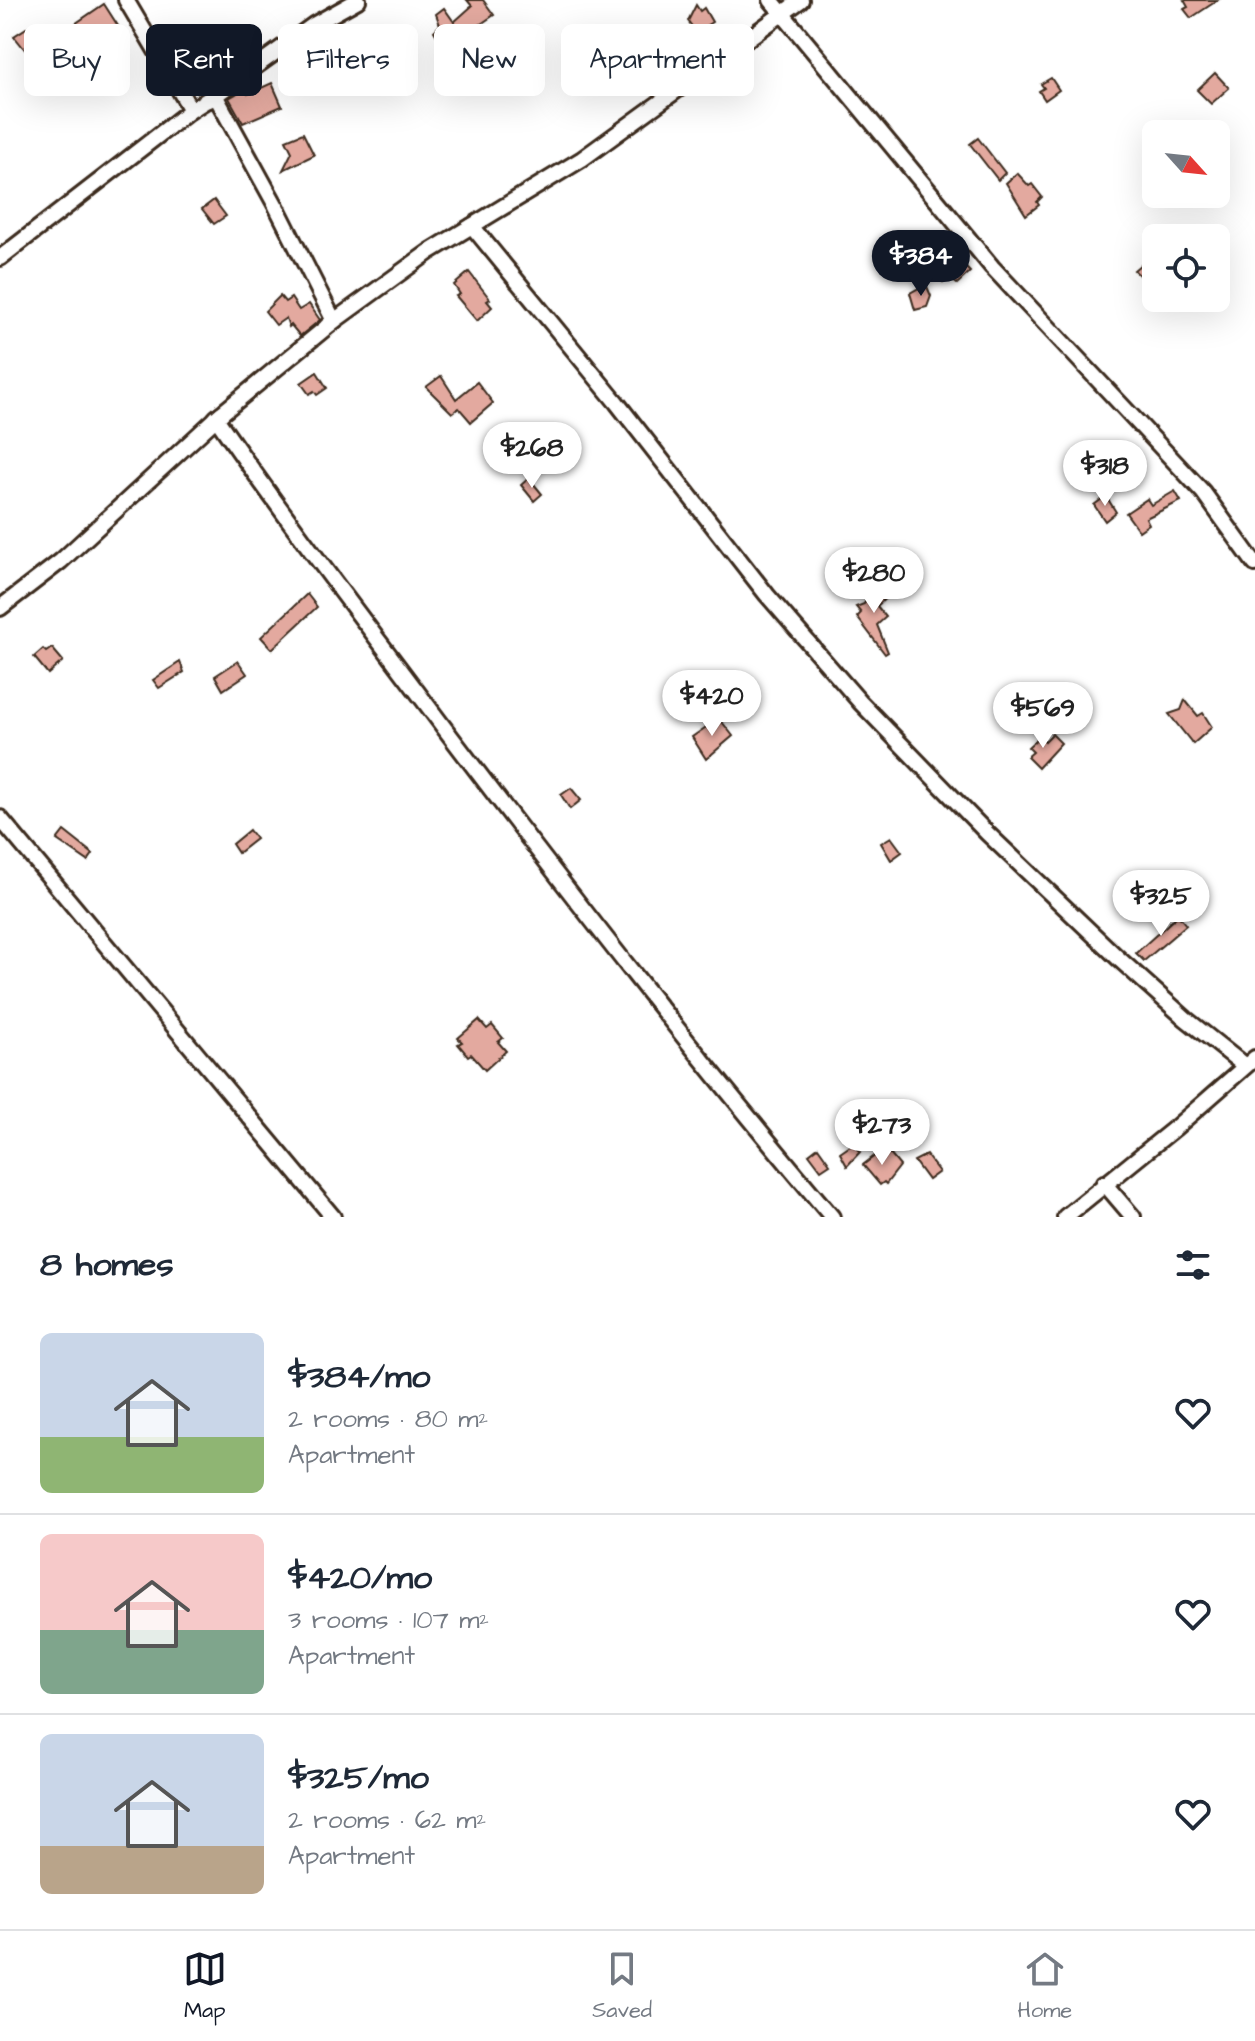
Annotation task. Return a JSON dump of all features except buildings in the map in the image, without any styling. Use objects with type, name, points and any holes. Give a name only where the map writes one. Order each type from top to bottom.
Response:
[{"type":"street","points":[[126,0],[191,110]]},
{"type":"street","points":[[262,62],[315,24],[358,0]]},
{"type":"street","points":[[771,0],[992,267],[1203,492],[1255,564]]},
{"type":"street","points":[[0,608],[61,561],[216,418],[334,321],[429,252],[582,159],[801,0]]},
{"type":"street","points":[[0,259],[191,110],[213,96]]},
{"type":"street","points":[[0,259],[214,96]]},
{"type":"street","points":[[216,96],[334,321]]},
{"type":"street","points":[[472,226],[617,403],[767,595],[860,702],[987,833],[1118,958],[1186,1019],[1250,1062],[1175,1128],[1065,1217]]},
{"type":"street","points":[[216,418],[277,507],[610,944],[832,1217]]},
{"type":"street","points":[[0,818],[333,1217]]},
{"type":"street","points":[[1104,1183],[1133,1217]]}]
